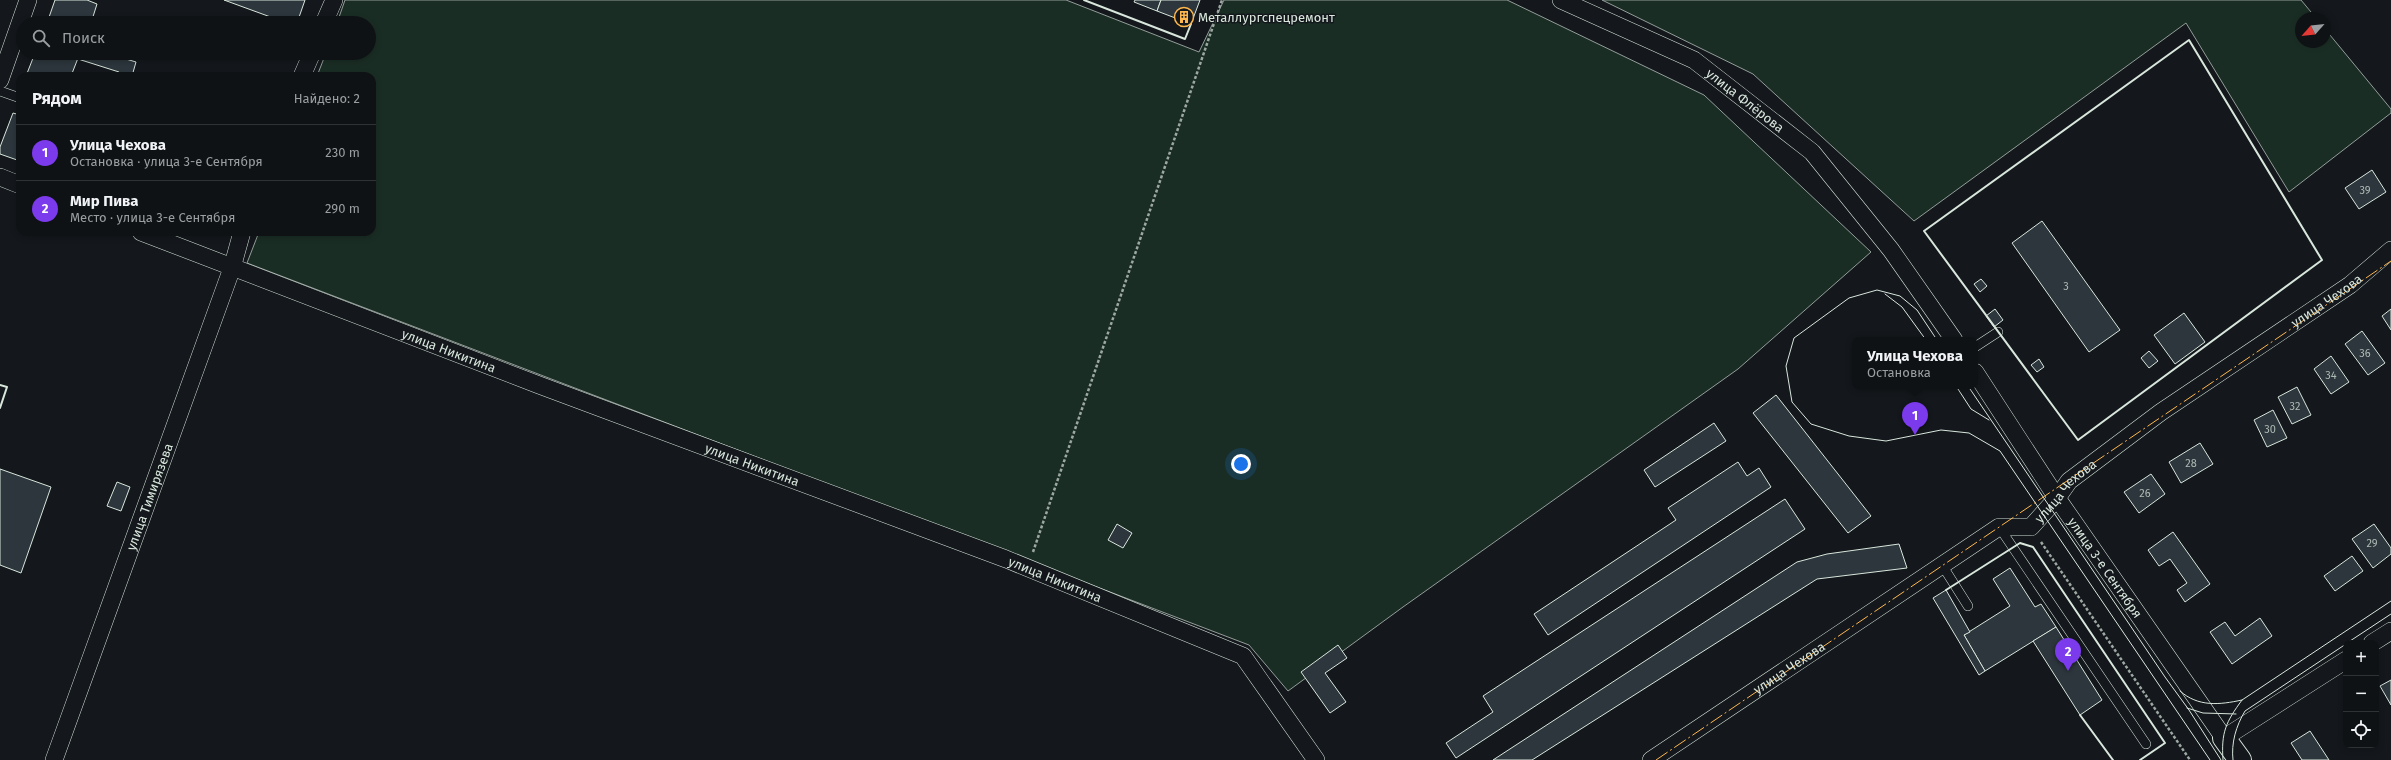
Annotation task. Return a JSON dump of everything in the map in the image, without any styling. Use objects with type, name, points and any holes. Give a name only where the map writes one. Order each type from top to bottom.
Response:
[{"type":"street","points":[[22,16],[28,0]]},
{"type":"street","points":[[327,16],[334,0]]},
{"type":"street","name":"улица Флёрова","points":[[1561,0],[1694,60],[1812,152],[1891,250],[1952,337]]},
{"type":"street","points":[[0,80],[16,34]]},
{"type":"street","points":[[304,72],[309,60]]},
{"type":"street","points":[[0,177],[16,183]]},
{"type":"street","name":"улица Никитина","points":[[151,236],[232,268],[1027,568],[1243,656],[1316,760]]},
{"type":"street","name":"улица Тимирязева","points":[[54,760],[232,268],[241,236]]},
{"type":"street","name":"улица Чехова","points":[[1651,760],[1999,526],[2031,527],[2057,498],[2069,481],[2161,412],[2350,285],[2391,250]]},
{"type":"street","name":"улица 3-е Сентября","points":[[1978,377],[2057,498],[2240,760]]},
{"type":"street","points":[[2377,640],[2391,631]]},
{"type":"street","points":[[2224,738],[2343,662]]},
{"type":"lane","points":[[0,91],[16,97]]},
{"type":"lane","points":[[1978,345],[1998,332]]},
{"type":"lane","points":[[1999,526],[2146,744]]},
{"type":"lane","points":[[1942,565],[1968,606]]},
{"type":"path","points":[[1027,568],[1222,0]]},
{"type":"path","points":[[2031,527],[2190,760]]},
{"type":"green space","points":[[345,0],[1066,0],[1199,52],[1224,0],[1507,0],[1704,95],[1871,252],[1738,369],[1403,607],[1288,691],[1249,645],[247,263],[257,236],[376,236],[376,72],[319,72],[323,60],[376,60],[376,16],[339,16]]},
{"type":"green space","points":[[1602,0],[2301,0],[2311,12],[2295,12],[2295,48],[2331,48],[2331,36],[2391,109],[2391,113],[2289,192],[2186,23],[1914,221],[1753,74]]},
{"type":"building","points":[[55,0],[87,0],[97,4],[93,16],[49,16]]},
{"type":"building","points":[[224,0],[305,0],[299,16],[268,16]]},
{"type":"building","points":[[1135,0],[1161,0],[1157,11],[1134,2]]},
{"type":"building","name":"Металлургспецремонт","points":[[1161,0],[1200,0],[1191,24],[1157,11]]},
{"type":"building","points":[[32,60],[77,60],[73,72],[28,72]]},
{"type":"building","points":[[81,60],[129,60],[136,62],[133,72],[119,72]]},
{"type":"building","points":[[13,113],[16,114],[16,160],[0,154],[0,147]]},
{"type":"building","points":[[2372,170],[2386,192],[2359,209],[2345,188]]},
{"type":"building","points":[[2042,221],[2120,330],[2089,352],[2012,243]]},
{"type":"building","points":[[1981,279],[1987,286],[1980,292],[1974,284]]},
{"type":"building","points":[[1995,309],[2003,320],[1994,327],[1986,316]]},
{"type":"building","points":[[2391,309],[2391,330],[2382,316]]},
{"type":"building","points":[[2184,313],[2205,342],[2175,364],[2154,335]]},
{"type":"building","points":[[2362,331],[2385,363],[2368,375],[2345,344]]},
{"type":"building","points":[[2149,351],[2158,361],[2149,368],[2141,358]]},
{"type":"building","points":[[2331,356],[2349,382],[2331,394],[2314,369]]},
{"type":"building","points":[[2039,359],[2044,367],[2037,372],[2031,365]]},
{"type":"building","points":[[2297,387],[2311,415],[2292,424],[2278,397]]},
{"type":"building","points":[[1776,395],[1871,516],[1848,533],[1753,413]]},
{"type":"building","points":[[2273,410],[2287,438],[2267,447],[2254,420]]},
{"type":"building","points":[[1714,423],[1726,441],[1655,487],[1644,470]]},
{"type":"building","points":[[2200,443],[2213,464],[2181,483],[2169,462]]},
{"type":"building","points":[[1738,462],[1747,476],[1759,468],[1771,487],[1548,635],[1534,614],[1676,520],[1668,508]]},
{"type":"building","points":[[0,469],[51,487],[21,573],[0,565]]},
{"type":"building","points":[[2151,474],[2165,494],[2139,513],[2124,492]]},
{"type":"building","points":[[117,482],[130,487],[121,511],[107,506]]},
{"type":"building","points":[[1785,499],[1805,529],[1456,758],[1446,743],[1493,712],[1483,696]]},
{"type":"building","points":[[1117,524],[1132,533],[1123,548],[1108,540]]},
{"type":"building","points":[[2374,524],[2391,548],[2391,554],[2373,568],[2352,539]]},
{"type":"building","points":[[2173,532],[2210,584],[2185,602],[2177,590],[2187,583],[2170,559],[2159,566],[2148,550]]},
{"type":"building","points":[[1899,544],[1907,568],[1817,579],[1532,760],[1493,760],[1797,562],[1827,554]]},
{"type":"building","points":[[2352,556],[2363,571],[2335,591],[2324,576]]},
{"type":"building","points":[[2010,568],[2035,607],[2041,604],[2056,627],[1985,671],[1964,635],[2010,606],[1993,579]]},
{"type":"building","points":[[1946,590],[1970,632],[1964,635],[1985,671],[1979,675],[1933,598]]},
{"type":"building","points":[[2260,618],[2272,636],[2232,664],[2210,632],[2225,622],[2235,636]]},
{"type":"building","points":[[2056,627],[2102,700],[2080,715],[2033,641]]},
{"type":"building","points":[[1338,645],[1347,658],[1325,673],[1346,702],[1330,713],[1301,672]]},
{"type":"building","points":[[2391,680],[2391,705],[2380,686]]},
{"type":"building","points":[[2310,731],[2329,760],[2302,760],[2291,743]]},
{"type":"tram line","points":[[1935,337],[1917,310],[1900,296],[1877,290],[1849,298],[1794,338],[1786,366],[1792,402],[1811,424],[1849,436],[1886,441],[1941,430],[1969,433],[2000,451],[2210,760]]},
{"type":"tram line","points":[[1885,294],[1902,307],[1924,337]]},
{"type":"tram line","points":[[1958,389],[1971,409],[1989,420]]},
{"type":"tram line","points":[[1970,389],[2165,677],[2189,710],[2221,760]]},
{"type":"tram line","points":[[2223,760],[2223,742],[2228,721],[2242,700],[2391,601]]},
{"type":"tram line","points":[[2352,640],[2391,614]]},
{"type":"tram line","points":[[2233,760],[2235,735],[2245,711],[2343,646]]},
{"type":"tram line","points":[[2180,691],[2194,700],[2201,702],[2217,704],[2242,700]]},
{"type":"tram line","points":[[2187,708],[2203,713],[2236,714]]},
{"type":"wall","points":[[1084,0],[1185,39],[1191,24]]},
{"type":"wall","points":[[2189,40],[2322,260],[2078,440],[1924,231],[2189,40]]},
{"type":"wall","points":[[0,385],[7,387],[0,408]]},
{"type":"wall","points":[[1946,590],[2020,543],[2033,547],[2165,743],[2140,760]]},
{"type":"wall","points":[[2080,715],[2113,760]]},
{"type":"power","points":[[1656,760],[2391,261]]},
{"type":"place","name":"Металлургспецремонт","points":[[1184,17]]},
{"type":"place","name":"Улица Чехова","points":[[1915,435]]},
{"type":"place","name":"Мир Пива","points":[[2068,671]]}]
